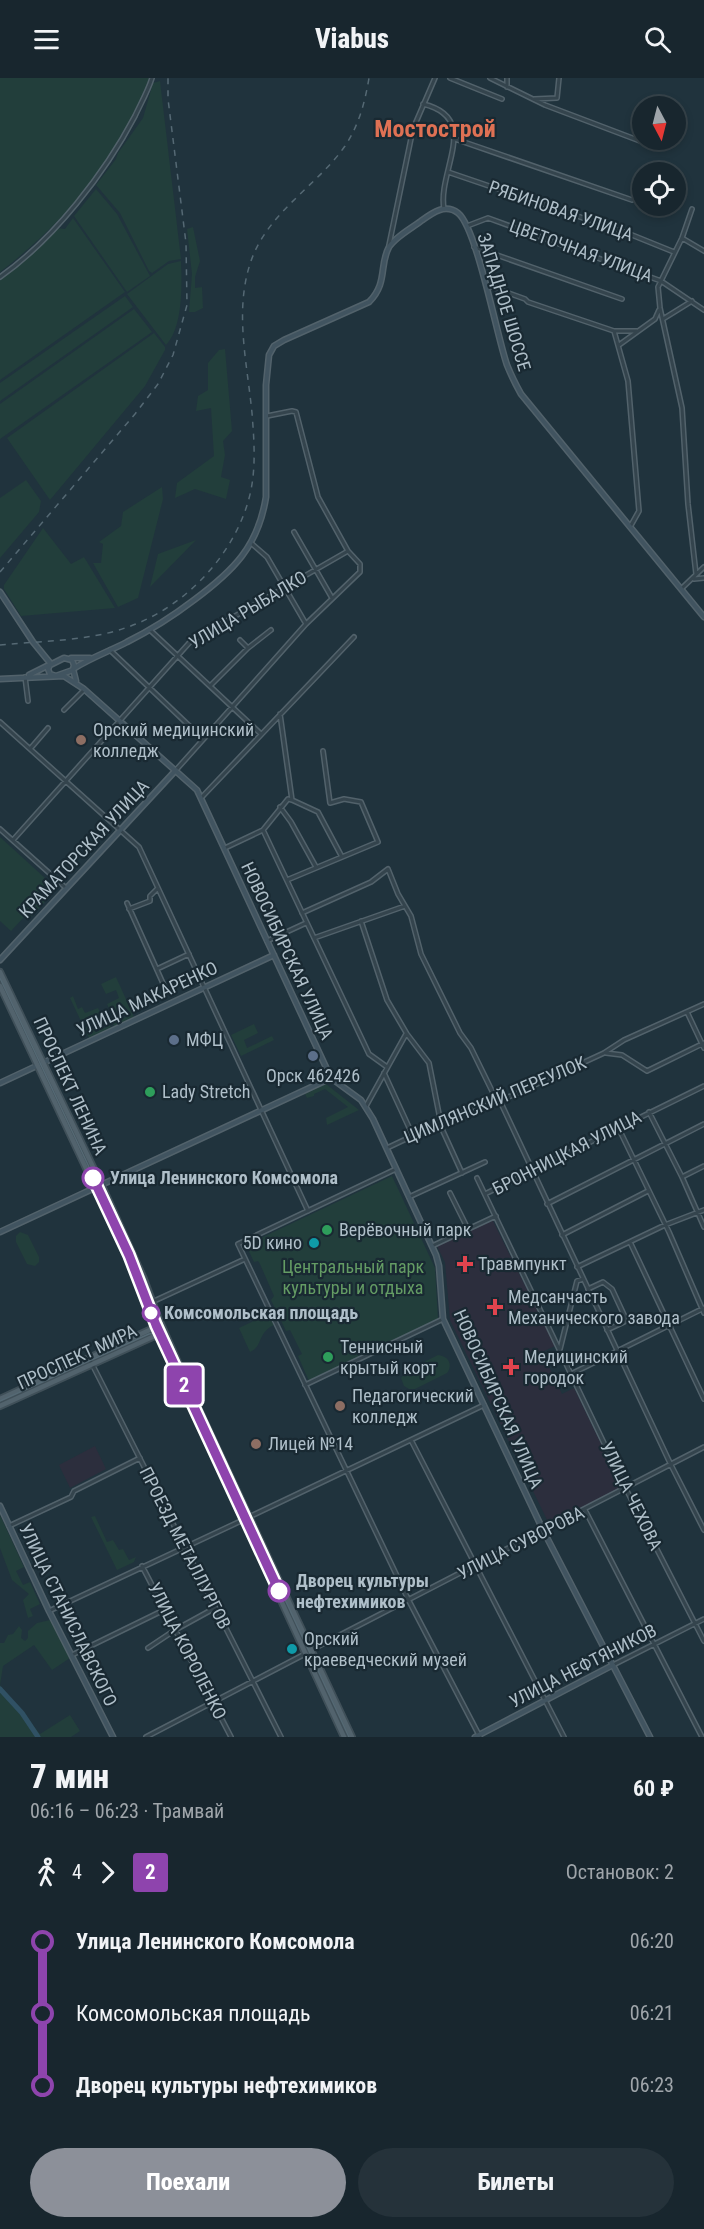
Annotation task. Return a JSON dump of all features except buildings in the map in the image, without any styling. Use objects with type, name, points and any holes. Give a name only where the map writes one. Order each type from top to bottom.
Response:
[{"type":"main road","points":[[51,664],[49,672],[56,676],[69,672],[150,630],[172,617],[225,576],[244,556],[264,513],[266,385],[269,355],[274,346],[369,302],[380,286],[389,246],[433,213],[444,209]]},
{"type":"main road","name":"ЗАПАДНОЕ ШОССЕ","points":[[444,209],[457,212],[467,226],[486,284],[507,365],[521,394],[704,617]]},
{"type":"main road","points":[[0,592],[33,642],[51,664]]},
{"type":"main road","points":[[25,677],[69,658],[80,660],[97,657]]},
{"type":"main road","points":[[69,658],[74,662],[76,680],[84,689]]},
{"type":"main road","points":[[0,679],[56,676],[68,678],[84,689]]},
{"type":"main road","name":"НОВОСИБИРСКАЯ УЛИЦА","points":[[84,689],[197,790],[331,1078],[366,1106],[410,1197],[439,1266],[443,1319],[543,1530],[650,1737]]},
{"type":"main road","name":"КРАМАТОРСКАЯ УЛИЦА","points":[[0,960],[176,770]]},
{"type":"main road","name":"УЛИЦА МАКАРЕНКО","points":[[0,1083],[274,955]]},
{"type":"main road","name":"ПРОСПЕКТ ЛЕНИНА","points":[[0,972],[45,1062],[127,1240],[183,1381]]},
{"type":"main road","name":"ПРОСПЕКТ ЛЕНИНА","points":[[0,986],[121,1243],[158,1334],[194,1404],[243,1520],[291,1622],[297,1627],[311,1650],[344,1737]]},
{"type":"main road","points":[[0,1232],[331,1078]]},
{"type":"main road","name":"ПРОСПЕКТ МИРА","points":[[1,1403],[10,1395],[161,1324]]},
{"type":"main road","name":"ПРОСПЕКТ МИРА","points":[[1,1403],[12,1401],[164,1331]]},
{"type":"main road","name":"ПРОСПЕКТ ЛЕНИНА","points":[[201,1420],[224,1461],[291,1605],[297,1619],[305,1654],[351,1737]]},
{"type":"main road","name":"УЛИЦА СТАНИСЛАВСКОГО","points":[[0,1506],[113,1737]]},
{"type":"main road","name":"УЛИЦА НЕФТЯНИКОВ","points":[[478,1736],[613,1665]]},
{"type":"street","points":[[0,276],[47,235],[92,184],[129,126],[152,78]]},
{"type":"street","points":[[389,246],[413,129],[435,78]]},
{"type":"street","points":[[450,78],[502,99]]},
{"type":"street","points":[[490,78],[534,99],[632,138]]},
{"type":"street","points":[[507,78],[507,87]]},
{"type":"street","points":[[534,99],[557,98],[559,78]]},
{"type":"street","points":[[423,104],[438,108],[448,116],[455,139],[441,196],[444,209]]},
{"type":"street","points":[[455,139],[632,200]]},
{"type":"street","name":"РЯБИНОВАЯ УЛИЦА","points":[[448,172],[627,233],[674,252]]},
{"type":"street","points":[[693,209],[682,238],[658,287],[660,308],[682,408],[688,504],[696,574]]},
{"type":"street","name":"ЦВЕТОЧНАЯ УЛИЦА","points":[[467,226],[488,218],[661,280],[704,310]]},
{"type":"street","points":[[682,238],[704,251]]},
{"type":"street","points":[[473,246],[622,298]]},
{"type":"street","points":[[486,284],[525,298],[528,302],[614,331],[637,332]]},
{"type":"street","points":[[663,319],[692,301]]},
{"type":"street","points":[[619,345],[655,320],[660,308]]},
{"type":"street","points":[[614,331],[628,381],[639,511],[630,527]]},
{"type":"street","points":[[267,417],[296,412],[318,497],[348,551]]},
{"type":"street","points":[[294,532],[332,598]]},
{"type":"street","points":[[251,543],[267,557],[306,624]]},
{"type":"street","name":"УЛИЦА РЫБАЛКО","points":[[13,840],[190,642],[348,551]]},
{"type":"street","name":"КРАМАТОРСКАЯ УЛИЦА","points":[[176,770],[202,738],[306,624],[360,572],[360,564],[348,551]]},
{"type":"street","points":[[681,589],[704,567]]},
{"type":"street","points":[[692,579],[704,578]]},
{"type":"street","points":[[150,630],[261,734]]},
{"type":"street","points":[[210,687],[248,648],[271,630]]},
{"type":"street","points":[[201,798],[354,637]]},
{"type":"street","points":[[240,640],[248,648]]},
{"type":"street","points":[[110,650],[202,738]]},
{"type":"street","points":[[25,677],[28,701]]},
{"type":"street","points":[[64,710],[84,689]]},
{"type":"street","points":[[280,714],[292,800]]},
{"type":"street","points":[[0,722],[139,847],[308,1211]]},
{"type":"street","points":[[30,749],[48,728]]},
{"type":"street","points":[[287,880],[378,842],[362,802],[344,799],[330,804],[323,751]]},
{"type":"street","points":[[225,848],[263,830],[288,799],[318,812],[342,856]]},
{"type":"street","points":[[280,807],[316,867]]},
{"type":"street","points":[[0,829],[66,888]]},
{"type":"street","points":[[263,830],[369,1054],[387,1066]]},
{"type":"street","points":[[302,913],[371,882],[388,869],[398,894],[411,916],[421,954],[495,1097]]},
{"type":"street","points":[[129,909],[150,901],[153,892],[158,889]]},
{"type":"street","points":[[127,903],[166,990]]},
{"type":"street","points":[[314,938],[405,906]]},
{"type":"street","points":[[361,921],[382,988],[391,1008],[429,1064],[442,1129],[462,1173]]},
{"type":"street","points":[[267,941],[307,923]]},
{"type":"street","points":[[157,969],[189,954]]},
{"type":"street","name":"ЦИМЛЯНСКИЙ ПЕРЕУЛОК","points":[[386,1148],[495,1097],[500,1101],[604,1053],[624,1040],[704,1004]]},
{"type":"street","points":[[12,1011],[18,1008]]},
{"type":"street","points":[[604,1053],[622,1054],[647,1071],[703,1045],[687,1012]]},
{"type":"street","points":[[24,1036],[30,1033]]},
{"type":"street","points":[[366,1106],[407,1034]]},
{"type":"street","points":[[384,1073],[412,1136]]},
{"type":"street","name":"БРОННИЦКАЯ УЛИЦА","points":[[485,1194],[704,1086]]},
{"type":"street","points":[[500,1101],[670,1465],[704,1530]]},
{"type":"street","points":[[649,1112],[704,1227]]},
{"type":"street","points":[[67,1128],[74,1124]]},
{"type":"street","points":[[547,1204],[704,1124]]},
{"type":"street","points":[[571,1374],[704,1309],[618,1127]]},
{"type":"street","points":[[410,1197],[485,1162]]},
{"type":"street","points":[[682,1177],[704,1166]]},
{"type":"street","points":[[396,1169],[238,1244],[409,1601],[478,1736]]},
{"type":"street","name":"УЛИЦА ЧЕХОВА","points":[[477,1178],[626,1489],[704,1641]]},
{"type":"street","points":[[562,1235],[648,1191]]},
{"type":"street","points":[[450,1193],[468,1229]]},
{"type":"street","points":[[577,1267],[665,1225],[704,1210]]},
{"type":"street","points":[[108,1218],[115,1215]]},
{"type":"street","points":[[432,1246],[496,1216]]},
{"type":"street","points":[[111,1224],[118,1221]]},
{"type":"street","points":[[121,1243],[127,1240]]},
{"type":"street","points":[[630,1242],[668,1325],[702,1388],[704,1399]]},
{"type":"street","points":[[126,1255],[132,1252]]},
{"type":"street","points":[[152,1302],[245,1259]]},
{"type":"street","points":[[137,1281],[144,1278]]},
{"type":"street","points":[[560,1351],[577,1281],[583,1279]]},
{"type":"street","points":[[588,1289],[603,1282],[612,1289],[625,1317],[624,1322],[607,1330]]},
{"type":"street","points":[[142,1297],[148,1293]]},
{"type":"street","points":[[305,1385],[443,1319]]},
{"type":"street","points":[[109,1349],[112,1355]]},
{"type":"street","name":"ПРОЕЗД МЕТАЛЛУРГОВ","points":[[89,1359],[281,1737]]},
{"type":"street","points":[[81,1363],[83,1369]]},
{"type":"street","points":[[38,1382],[40,1388]]},
{"type":"street","points":[[10,1395],[12,1401]]},
{"type":"street","points":[[50,1611],[484,1405]]},
{"type":"street","points":[[411,1440],[564,1737]]},
{"type":"street","name":"УЛИЦА СУВОРОВА","points":[[146,1737],[704,1447]]},
{"type":"street","points":[[9,1526],[71,1497],[74,1491],[140,1458]]},
{"type":"street","points":[[217,1463],[224,1461]]},
{"type":"street","points":[[585,1510],[702,1737]]},
{"type":"street","points":[[265,1566],[271,1563]]},
{"type":"street","name":"УЛИЦА КОРОЛЕНКО","points":[[142,1566],[231,1737]]},
{"type":"street","points":[[270,1577],[276,1574]]},
{"type":"street","points":[[279,1596],[285,1594]]},
{"type":"street","points":[[284,1607],[291,1605]]},
{"type":"street","points":[[148,1648],[215,1608]]},
{"type":"street","points":[[72,1655],[165,1609]]},
{"type":"street","points":[[291,1622],[297,1619]]},
{"type":"street","name":"УЛИЦА НЕФТЯНИКОВ","points":[[613,1665],[704,1619]]},
{"type":"shaded area","name":"Медицинский городок","points":[[492,1219],[555,1346],[542,1352],[562,1394],[574,1388],[622,1487],[549,1524],[450,1320],[445,1262],[437,1246]]},
{"type":"shaded area","points":[[95,1446],[106,1469],[70,1488],[59,1465]]},
{"type":"green space","points":[[0,78],[150,78],[139,106],[124,134],[89,186],[46,232],[0,272]]},
{"type":"green space","points":[[160,81],[181,259],[169,261],[152,273],[120,213],[96,185],[143,118],[153,83]]},
{"type":"green space","points":[[96,189],[117,214],[150,276],[127,292],[74,216]]},
{"type":"green space","points":[[73,218],[125,292],[0,380],[0,278],[56,228],[65,229]]},
{"type":"green space","points":[[193,227],[200,261],[195,277],[195,288],[202,287],[203,308],[189,312],[192,274],[187,229]]},
{"type":"green space","points":[[181,261],[178,317],[176,328],[166,345],[127,294],[168,264]]},
{"type":"green space","points":[[125,296],[133,307],[0,401],[0,383]]},
{"type":"green space","points":[[134,309],[152,332],[0,439],[0,404]]},
{"type":"green space","points":[[154,333],[165,350],[145,386],[50,500],[7,438]]},
{"type":"green space","points":[[225,349],[232,431],[223,441],[225,455],[221,477],[230,480],[226,499],[195,489],[175,498],[177,483],[214,456],[211,408],[196,411],[198,396],[208,390],[208,363],[219,350]]},
{"type":"green space","points":[[26,480],[41,501],[39,512],[0,558],[0,498]]},
{"type":"green space","points":[[162,487],[163,499],[138,598],[118,607],[93,563],[101,563],[103,544],[99,542],[121,526],[123,512]]},
{"type":"green space","points":[[43,528],[71,564],[84,557],[115,608],[21,616],[4,589],[4,585]]},
{"type":"green space","points":[[196,540],[150,587],[158,554]]},
{"type":"green space","points":[[0,837],[57,889],[30,918],[26,915],[11,931],[0,921]]},
{"type":"green space","points":[[116,977],[134,1017],[114,1027],[113,1023],[128,1016],[124,1009],[112,1015],[107,1004],[119,998],[116,990],[106,994],[101,984]]},
{"type":"green space","points":[[73,996],[78,1009],[82,1007],[85,1013],[98,1008],[103,1018],[92,1024],[96,1032],[110,1025],[111,1028],[89,1038],[70,998]]},
{"type":"green space","points":[[254,1024],[258,1033],[244,1040],[247,1048],[272,1036],[274,1040],[241,1056],[231,1035]]},
{"type":"green space","points":[[326,1084],[359,1110],[327,1125],[326,1118],[348,1107],[325,1089],[307,1098],[305,1094]]},
{"type":"green space","name":"Центральный парк культуры и отдыха","points":[[392,1176],[435,1268],[438,1319],[309,1381],[298,1356],[302,1354],[290,1330],[286,1331],[271,1300],[274,1296],[260,1264],[258,1261],[254,1262],[246,1245]]},
{"type":"green space","points":[[20,1232],[28,1235],[39,1257],[39,1262],[35,1266],[27,1264],[16,1242],[16,1236]]},
{"type":"green space","points":[[269,1314],[274,1325],[265,1332],[257,1347],[250,1352],[239,1328]]},
{"type":"green space","points":[[438,1355],[449,1361],[450,1367],[447,1373],[415,1389],[404,1386],[401,1378],[406,1371]]},
{"type":"green space","points":[[0,1515],[24,1567],[16,1571],[23,1585],[30,1582],[40,1604],[30,1609],[33,1616],[28,1618],[23,1600],[29,1594],[12,1580],[0,1548]]},
{"type":"green space","points":[[95,1516],[107,1542],[113,1540],[119,1550],[123,1549],[129,1560],[136,1557],[134,1562],[117,1570],[91,1517]]},
{"type":"green space","points":[[50,1620],[70,1658],[52,1670],[34,1645],[3,1666],[0,1685],[0,1643],[4,1643],[8,1635],[13,1634],[19,1626],[22,1630],[21,1638],[25,1641],[28,1638],[28,1631],[37,1623]]},
{"type":"green space","points":[[0,1685],[40,1734],[70,1715],[80,1731],[71,1737],[0,1737]]},
{"type":"waterway","points":[[0,1689],[22,1713],[38,1737]]},
{"type":"tram line","points":[[0,978],[130,1254],[161,1333],[349,1737]]},
{"type":"tram line","name":"2","points":[[93,1178],[129,1255],[156,1325],[279,1591]]},
{"type":"tram line","points":[[0,1401],[149,1334],[156,1333],[164,1337]]},
{"type":"railway","points":[[0,572],[135,414],[158,384],[173,355],[187,305],[186,243],[168,99],[168,78]]},
{"type":"railway","points":[[0,645],[95,636],[125,628],[169,607],[206,575],[222,556],[244,513],[254,471],[253,423],[243,336],[243,298],[251,261],[269,228],[345,146],[361,113],[369,78]]},
{"type":"place","name":"Орский медицинский колледж","points":[[81,740]]},
{"type":"place","name":"МФЦ","points":[[174,1040]]},
{"type":"place","name":"Орск 462426","points":[[313,1056]]},
{"type":"place","name":"Lady Stretch","points":[[150,1092]]},
{"type":"place","name":"Улица Ленинского Комсомола","points":[[93,1178]]},
{"type":"place","name":"Верёвочный парк","points":[[327,1230]]},
{"type":"place","name":"5D кино","points":[[314,1243]]},
{"type":"place","name":"Травмпункт","points":[[465,1264]]},
{"type":"place","name":"Медсанчасть Механического завода","points":[[495,1307]]},
{"type":"place","name":"Комсомольская площадь","points":[[151,1313]]},
{"type":"place","name":"Теннисный крытый корт","points":[[328,1357]]},
{"type":"place","name":"Медицинский городок","points":[[511,1367]]},
{"type":"place","name":"Педагогический колледж","points":[[340,1406]]},
{"type":"place","name":"Лицей №14","points":[[256,1444]]},
{"type":"place","name":"Дворец культуры нефтехимиков","points":[[279,1591]]},
{"type":"place","name":"Орский краеведческий музей","points":[[292,1649]]},
{"type":"district","name":"Мостострой","points":[[435,129]]}]
